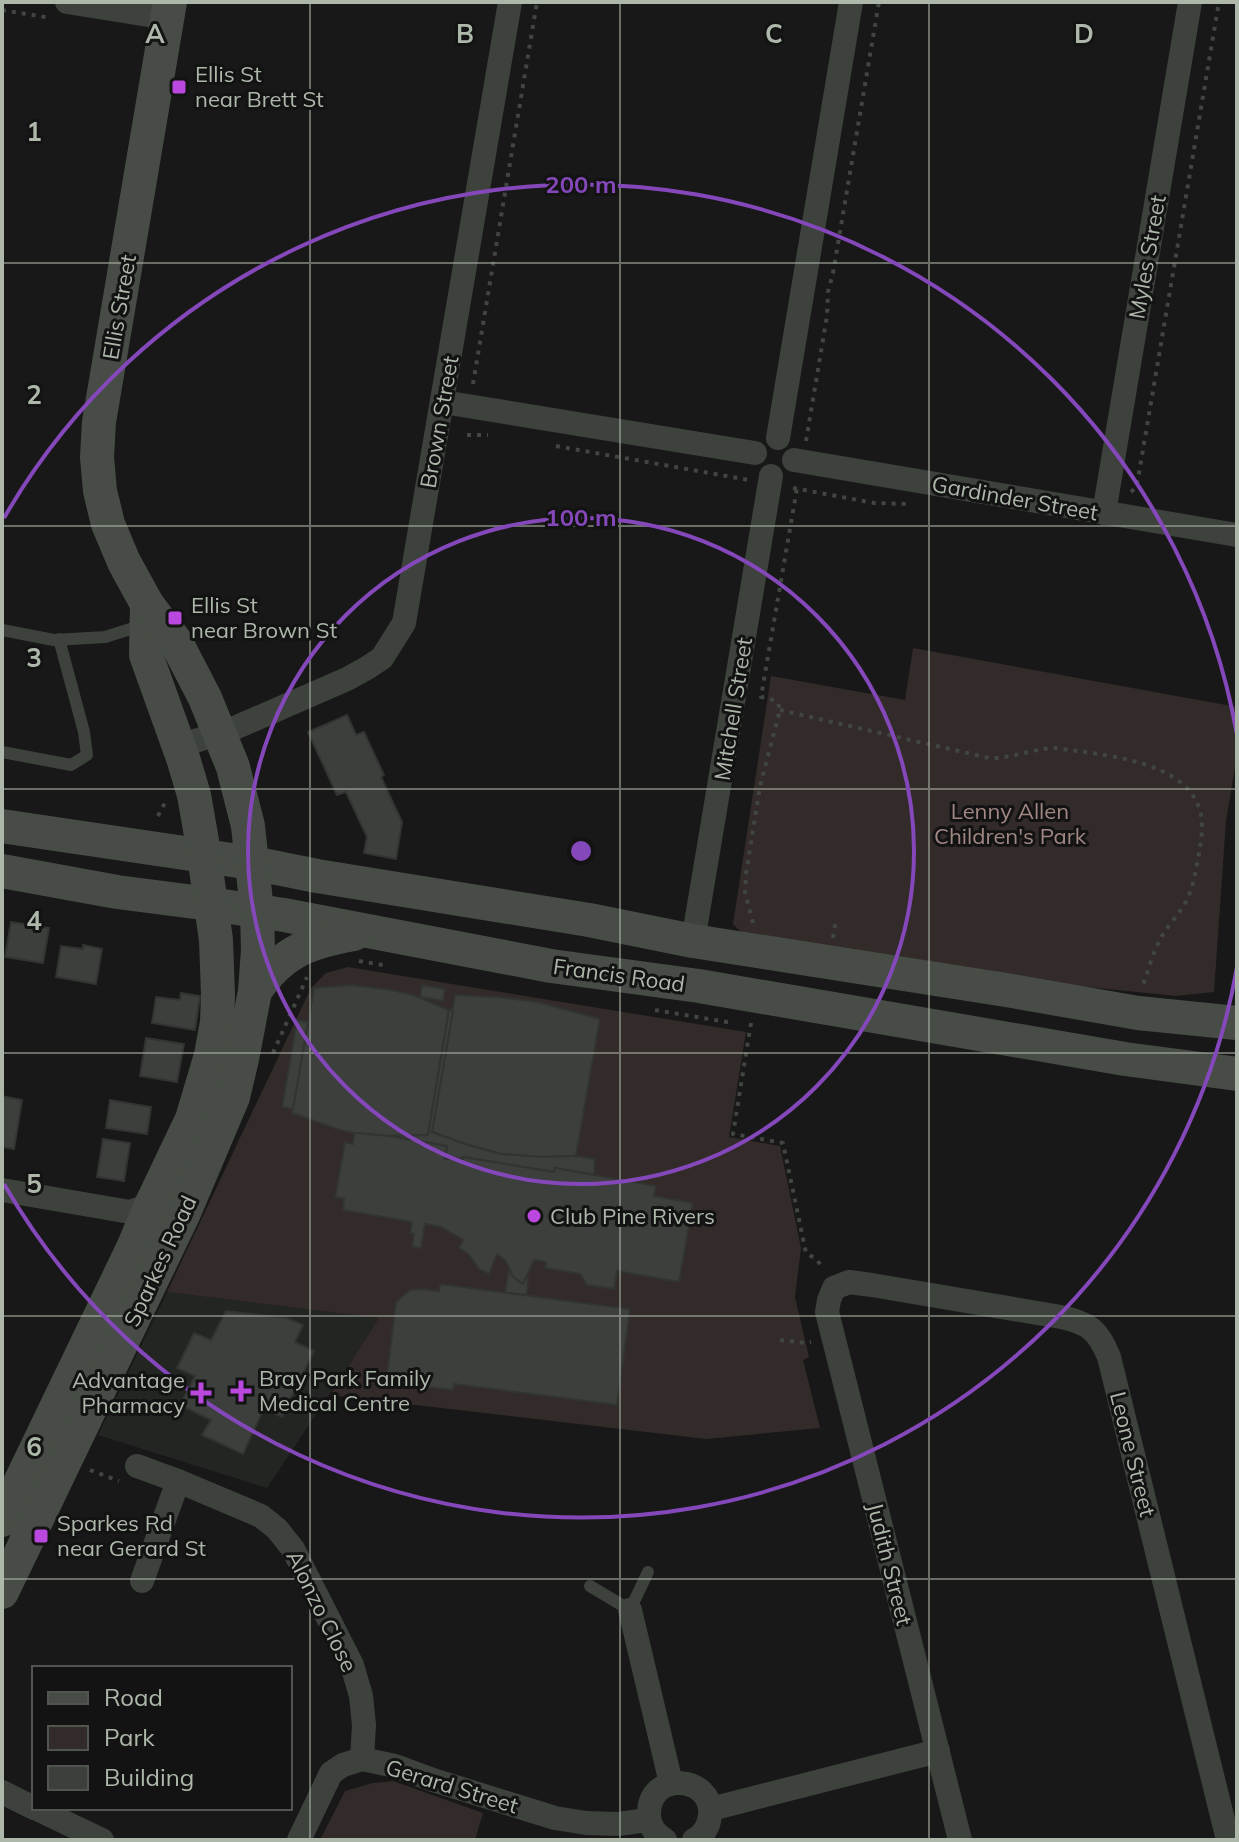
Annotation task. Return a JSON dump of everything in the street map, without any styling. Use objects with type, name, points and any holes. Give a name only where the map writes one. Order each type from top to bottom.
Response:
[{"type":"street","points":[[67,2],[169,10]]},
{"type":"street","name":"Brown Street","points":[[179,746],[219,734],[357,674],[382,658],[404,623],[510,2]]},
{"type":"street","points":[[778,438],[851,2]]},
{"type":"street","name":"Myles Street","points":[[1111,514],[1190,2]]},
{"type":"street","name":"Ellis Street","points":[[169,10],[99,422],[97,457],[100,491],[108,524],[147,614],[176,642],[205,698],[219,734],[248,826],[257,911]]},
{"type":"street","points":[[443,402],[755,453]]},
{"type":"street","points":[[778,438],[789,443],[794,460],[783,474],[771,480],[761,471],[755,453],[766,439],[778,438]]},
{"type":"street","name":"Gardinder Street","points":[[794,460],[1237,535]]},
{"type":"street","name":"Mitchell Street","points":[[693,941],[771,480]]},
{"type":"street","name":"Ellis Street","points":[[147,614],[146,655],[194,795],[210,904]]},
{"type":"street","name":"Francis Road","points":[[2,826],[252,863],[589,920],[693,941],[1138,1013],[1237,1023]]},
{"type":"street","name":"Francis Road","points":[[2,871],[117,892],[257,911],[551,966],[699,986],[1125,1059],[1237,1074]]},
{"type":"street","name":"Sparkes Road","points":[[2,1520],[133,1248],[192,1119],[204,1085],[217,1022],[218,970],[210,904]]},
{"type":"street","name":"Sparkes Road","points":[[2,1592],[183,1215],[233,1097],[255,991],[257,911]]},
{"type":"street","points":[[255,991],[278,963],[295,951],[323,940],[370,931]]},
{"type":"street","points":[[2,1190],[130,1212],[151,1205]]},
{"type":"street","name":"Leone Street","points":[[834,1288],[849,1282],[1061,1317],[1080,1321],[1093,1329],[1102,1340],[1109,1357],[1228,1840]]},
{"type":"street","name":"Judith Street","points":[[834,1288],[827,1312],[832,1337],[960,1840]]},
{"type":"street","name":"Alonzo Close","points":[[137,1466],[261,1516],[277,1529],[293,1549],[352,1665],[361,1696],[364,1725],[362,1759]]},
{"type":"street","points":[[142,1581],[178,1481]]},
{"type":"street","points":[[630,1610],[671,1783]]},
{"type":"street","points":[[711,1809],[938,1751]]},
{"type":"street","name":"Gerard Street","points":[[299,1840],[331,1773],[362,1759],[395,1766],[555,1818],[618,1824],[648,1820]]},
{"type":"street","points":[[665,1840],[656,1835],[648,1820],[649,1805],[657,1791],[671,1783],[688,1783],[703,1793],[711,1809],[709,1824],[694,1840]]},
{"type":"street","points":[[2,1792],[32,1807]]},
{"type":"street","points":[[38,1810],[102,1840]]},
{"type":"lane","points":[[2,630],[59,639],[105,637],[147,614]]},
{"type":"lane","points":[[2,752],[71,765],[87,755],[84,732],[59,639]]},
{"type":"lane","points":[[590,1586],[630,1610],[648,1572]]},
{"type":"path","points":[[4,10],[5,2]]},
{"type":"path","points":[[1111,514],[1136,487],[1138,479],[1219,2]]},
{"type":"path","points":[[467,435],[499,436]]},
{"type":"path","points":[[545,444],[771,480],[874,503],[909,504]]},
{"type":"path","points":[[780,710],[989,758],[1056,748],[1135,760],[1168,773],[1193,797],[1199,808],[1201,842],[1188,897],[1163,933],[1140,992]]},
{"type":"path","points":[[752,1016],[733,1134],[783,1143],[806,1253],[816,1259],[834,1288]]},
{"type":"path","points":[[780,1340],[806,1343],[832,1337]]},
{"type":"shaded area","points":[[167,1292],[380,1318],[267,1488],[98,1435]]},
{"type":"green space","name":"Lenny Allen Children's Park","points":[[913,648],[1237,707],[1237,755],[1226,821],[1214,992],[1176,996],[990,977],[755,947],[733,924],[771,676],[905,700]]},
{"type":"green space","points":[[348,967],[746,1032],[729,1137],[780,1146],[801,1248],[795,1297],[809,1357],[803,1360],[820,1428],[706,1439],[330,1395],[379,1318],[167,1292],[311,988],[326,973]]},
{"type":"green space","points":[[393,1781],[483,1813],[475,1840],[320,1840],[345,1791]]},
{"type":"building","points":[[347,715],[356,735],[364,732],[402,822],[396,859],[364,853],[367,837],[346,792],[337,795],[308,732]]},
{"type":"building","points":[[11,922],[49,928],[43,963],[5,957]]},
{"type":"building","points":[[83,945],[102,949],[96,984],[56,977],[61,946],[83,949]]},
{"type":"building","points":[[351,985],[413,995],[449,1010],[428,1135],[354,1133],[292,1113],[314,988]]},
{"type":"building","points":[[422,985],[445,989],[443,1001],[420,997]]},
{"type":"building","points":[[181,993],[200,996],[195,1030],[152,1023],[156,997],[180,1000]]},
{"type":"building","points":[[455,995],[538,1002],[600,1019],[576,1156],[501,1154],[432,1132]]},
{"type":"building","points":[[449,1010],[453,1011],[432,1132],[501,1154],[595,1159],[594,1175],[555,1168],[554,1172],[463,1157],[445,1159],[447,1146],[389,1136],[428,1135]]},
{"type":"building","points":[[297,1020],[308,1022],[293,1109],[282,1107]]},
{"type":"building","points":[[146,1038],[184,1044],[177,1082],[140,1076]]},
{"type":"building","points":[[2,1096],[22,1100],[14,1149],[2,1147]]},
{"type":"building","points":[[110,1100],[151,1107],[147,1134],[106,1128]]},
{"type":"building","name":"Club Pine Rivers","points":[[354,1133],[447,1146],[445,1159],[463,1157],[554,1172],[555,1168],[656,1186],[654,1196],[693,1203],[679,1282],[617,1271],[614,1289],[587,1285],[580,1274],[545,1268],[546,1262],[534,1260],[523,1284],[513,1277],[505,1260],[497,1254],[489,1274],[479,1269],[459,1248],[463,1240],[441,1227],[425,1224],[421,1248],[412,1247],[412,1222],[343,1210],[344,1199],[335,1197],[345,1142],[353,1144]]},
{"type":"building","points":[[103,1139],[130,1143],[124,1181],[97,1177]]},
{"type":"building","points":[[509,1269],[513,1277],[523,1284],[528,1278],[527,1295],[505,1293]]},
{"type":"building","points":[[440,1284],[630,1309],[617,1405],[454,1384],[453,1390],[386,1383],[396,1302],[410,1290],[439,1291]]},
{"type":"building","name":"Bray Park Family Medical Centre","points":[[226,1311],[287,1318],[303,1325],[295,1342],[314,1351],[282,1417],[264,1408],[243,1454],[202,1435],[211,1420],[180,1405],[195,1376],[177,1368],[194,1333],[211,1340]]},
{"type":"place","name":"Ellis St near Brett St","points":[[179,87]]},
{"type":"place","name":"Ellis St near Brown St","points":[[175,618]]},
{"type":"place","name":"Club Pine Rivers","points":[[534,1216]]},
{"type":"place","name":"Bray Park Family Medical Centre","points":[[241,1391]]},
{"type":"place","name":"Advantage Pharmacy","points":[[201,1393]]},
{"type":"place","name":"Sparkes Rd near Gerard St","points":[[41,1536]]}]
